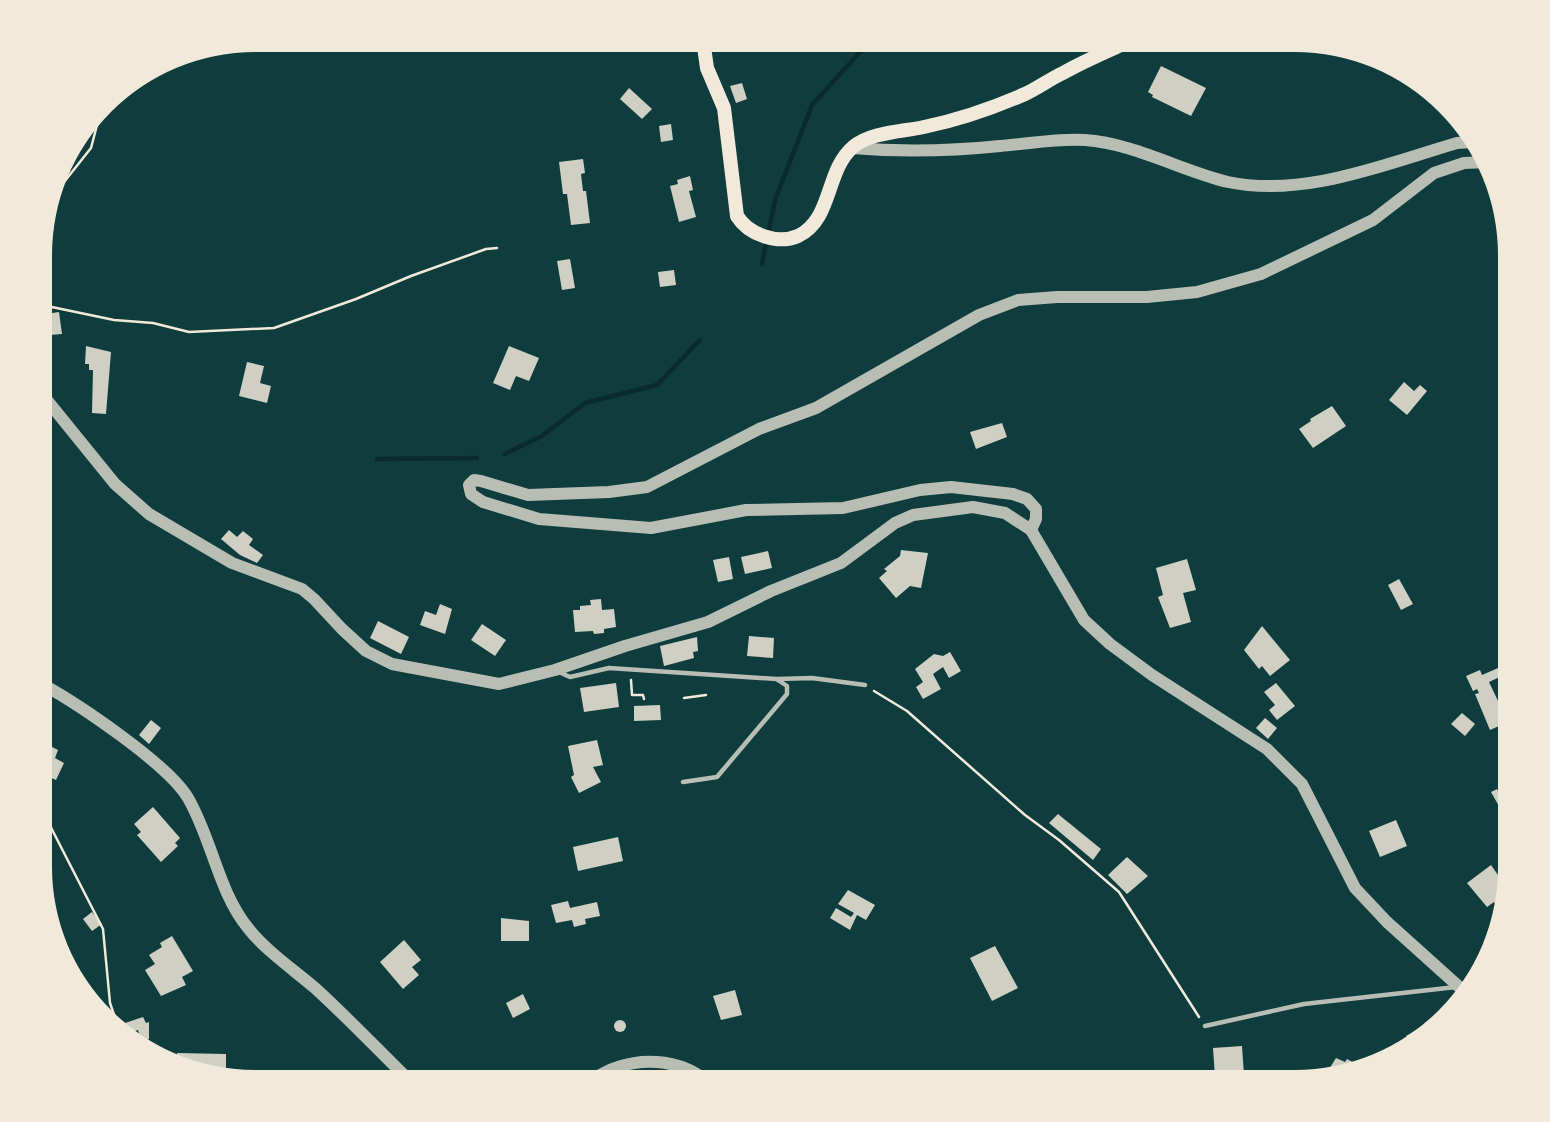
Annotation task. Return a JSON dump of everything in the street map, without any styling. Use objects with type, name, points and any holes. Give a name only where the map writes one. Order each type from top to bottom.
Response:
[{"type":"main road","points":[[705,52],[707,68],[724,108],[737,216],[743,226],[755,234],[785,239],[798,236],[816,222],[841,162],[852,148],[868,138],[957,119],[1026,94],[1065,71],[1104,53]]},
{"type":"street","points":[[852,148],[897,152],[999,147],[1065,139],[1088,140],[1229,182],[1280,186],[1333,178],[1463,143]]},
{"type":"street","points":[[1031,530],[1037,509],[1027,499],[1013,494],[951,487],[920,489],[843,508],[746,510],[651,528],[539,519],[482,502],[471,494],[468,485],[474,480],[481,481],[528,495],[609,492],[647,487],[759,429],[816,408],[979,315],[1018,300],[1147,297],[1197,292],[1261,274],[1373,220],[1434,173],[1464,163],[1475,163]]},
{"type":"street","points":[[52,407],[115,484],[149,513],[232,563],[302,590],[366,652],[392,664],[499,684],[555,670],[708,622],[771,591],[841,563],[895,523],[913,514],[973,507],[1005,513],[1031,530],[1084,620],[1110,644],[1152,675],[1267,748],[1302,784],[1355,888],[1387,922],[1458,986]]},
{"type":"street","points":[[53,690],[69,699],[159,766],[187,796],[211,848],[234,909],[250,930],[318,991],[398,1069]]},
{"type":"street","points":[[612,1069],[618,1066],[667,1062],[688,1069]]},
{"type":"lane","points":[[555,670],[570,677],[609,668],[777,679],[812,678],[865,685]]},
{"type":"lane","points":[[683,782],[717,776],[787,694],[787,686],[777,679]]},
{"type":"lane","points":[[1205,1026],[1304,1004],[1454,991]]},
{"type":"path","points":[[70,174],[90,148],[94,133]]},
{"type":"path","points":[[52,307],[114,320],[153,323],[189,332],[274,328],[486,249],[497,248]]},
{"type":"path","points":[[631,670],[632,695],[643,695],[644,699]]},
{"type":"path","points":[[865,685],[907,711],[1025,815],[1059,840],[1119,892],[1205,1026]]},
{"type":"path","points":[[684,698],[706,695]]},
{"type":"path","points":[[53,831],[103,929],[113,1010]]},
{"type":"building","points":[[1161,66],[1206,88],[1191,116],[1152,97],[1148,92]]},
{"type":"building","points":[[742,83],[747,99],[736,103],[730,86]]},
{"type":"building","points":[[629,88],[652,109],[642,119],[620,99]]},
{"type":"building","points":[[671,124],[673,140],[661,142],[659,126]]},
{"type":"building","points":[[583,159],[585,173],[581,174],[590,223],[571,225],[559,162]]},
{"type":"building","points":[[690,176],[693,190],[689,191],[696,217],[679,222],[670,186],[678,184],[677,180]]},
{"type":"building","points":[[570,259],[575,288],[562,290],[557,261]]},
{"type":"building","points":[[674,270],[676,285],[660,287],[658,272]]},
{"type":"building","points":[[59,312],[62,334],[52,335],[52,313]]},
{"type":"building","points":[[86,346],[111,352],[106,414],[92,413],[93,370],[89,370],[89,364],[85,364]]},
{"type":"building","points":[[509,346],[539,358],[529,381],[516,376],[510,390],[493,383]]},
{"type":"building","points":[[247,362],[264,366],[260,383],[271,386],[267,403],[239,396]]},
{"type":"building","points":[[1404,382],[1414,391],[1420,385],[1427,391],[1407,415],[1389,400]]},
{"type":"building","points":[[1332,406],[1346,426],[1313,448],[1299,429]]},
{"type":"building","points":[[1002,423],[1007,437],[976,449],[970,432]]},
{"type":"building","points":[[229,530],[237,537],[243,531],[253,539],[249,545],[263,555],[257,563],[240,555],[221,539]]},
{"type":"building","points":[[901,550],[928,553],[921,588],[910,586],[896,598],[879,578],[887,571],[884,569],[900,556]]},
{"type":"building","points":[[768,551],[772,568],[745,574],[741,557]]},
{"type":"building","points":[[729,557],[733,579],[718,582],[713,560]]},
{"type":"building","points":[[1187,559],[1196,590],[1183,593],[1191,622],[1170,628],[1158,597],[1163,595],[1156,568]]},
{"type":"building","points":[[1399,579],[1413,604],[1401,610],[1388,585]]},
{"type":"building","points":[[601,599],[602,610],[614,609],[616,627],[604,629],[604,633],[575,632],[573,610],[591,605],[590,600]]},
{"type":"building","points":[[440,604],[452,609],[445,634],[420,625],[425,611],[436,615]]},
{"type":"building","points":[[378,621],[409,637],[401,654],[370,638]]},
{"type":"building","points":[[482,624],[506,640],[495,656],[471,640]]},
{"type":"building","points":[[1262,626],[1290,660],[1270,676],[1262,666],[1259,669],[1244,650]]},
{"type":"building","points":[[749,636],[774,638],[773,658],[747,656]]},
{"type":"building","points":[[697,637],[698,651],[693,652],[694,658],[664,666],[660,646]]},
{"type":"building","points":[[950,652],[961,671],[949,678],[943,667],[933,674],[941,689],[923,699],[916,687],[923,682],[915,669],[934,654],[943,656]]},
{"type":"building","points":[[1497,668],[1497,678],[1489,682],[1497,699],[1497,727],[1490,730],[1475,694],[1479,693],[1477,689],[1473,691],[1466,676],[1480,670],[1482,675]]},
{"type":"building","points":[[616,683],[619,707],[584,712],[580,688]]},
{"type":"building","points":[[1276,683],[1295,706],[1277,720],[1269,710],[1275,705],[1264,692]]},
{"type":"building","points":[[660,705],[661,720],[634,721],[634,706]]},
{"type":"building","points":[[1462,713],[1475,724],[1465,736],[1451,724]]},
{"type":"building","points":[[1265,718],[1277,728],[1268,739],[1256,728]]},
{"type":"building","points":[[151,720],[161,728],[149,744],[139,735]]},
{"type":"building","points":[[597,740],[603,765],[593,767],[601,782],[579,793],[571,777],[574,775],[568,746]]},
{"type":"building","points":[[53,747],[58,750],[55,758],[64,763],[56,780],[53,779]]},
{"type":"building","points":[[1497,789],[1497,803],[1491,792]]},
{"type":"building","points":[[153,807],[180,838],[175,843],[178,846],[161,862],[137,835],[141,832],[134,824]]},
{"type":"building","points":[[1058,814],[1101,849],[1093,860],[1049,823]]},
{"type":"building","points":[[1396,820],[1407,846],[1380,857],[1369,831]]},
{"type":"building","points":[[618,837],[623,861],[578,871],[573,847]]},
{"type":"building","points":[[1127,857],[1148,876],[1127,894],[1108,875]]},
{"type":"building","points":[[1491,865],[1497,874],[1494,903],[1487,907],[1467,883]]},
{"type":"building","points":[[848,890],[875,905],[866,920],[857,915],[850,930],[830,918],[836,908],[851,917],[854,913],[838,904]]},
{"type":"building","points":[[568,901],[570,908],[597,902],[600,916],[585,919],[586,924],[574,927],[572,920],[556,923],[551,905]]},
{"type":"building","points":[[92,912],[102,924],[92,931],[83,919]]},
{"type":"building","points":[[501,918],[529,921],[529,941],[501,941]]},
{"type":"building","points":[[172,936],[193,971],[182,977],[186,985],[161,996],[145,970],[155,964],[149,955],[162,947],[160,943]]},
{"type":"building","points":[[404,940],[421,960],[412,967],[419,975],[403,989],[380,962]]},
{"type":"building","points":[[995,946],[1018,988],[992,1001],[970,958]]},
{"type":"building","points":[[735,990],[742,1015],[721,1020],[713,996]]},
{"type":"building","points":[[523,994],[530,1009],[513,1018],[506,1003]]},
{"type":"building","points":[[143,1017],[146,1023],[149,1022],[149,1039],[132,1027],[127,1022]]},
{"type":"building","points":[[620,1020],[626,1026],[620,1032],[614,1026]]},
{"type":"building","points":[[1242,1046],[1244,1070],[1215,1070],[1213,1048]]},
{"type":"building","points":[[177,1054],[226,1054],[226,1067],[203,1063]]},
{"type":"building","points":[[1336,1058],[1351,1061],[1334,1066],[1331,1067]]},
{"type":"waterway","points":[[762,264],[775,200],[812,105],[859,53]]},
{"type":"waterway","points":[[505,454],[542,436],[585,403],[657,385],[700,340]]},
{"type":"waterway","points":[[377,459],[477,458]]}]
